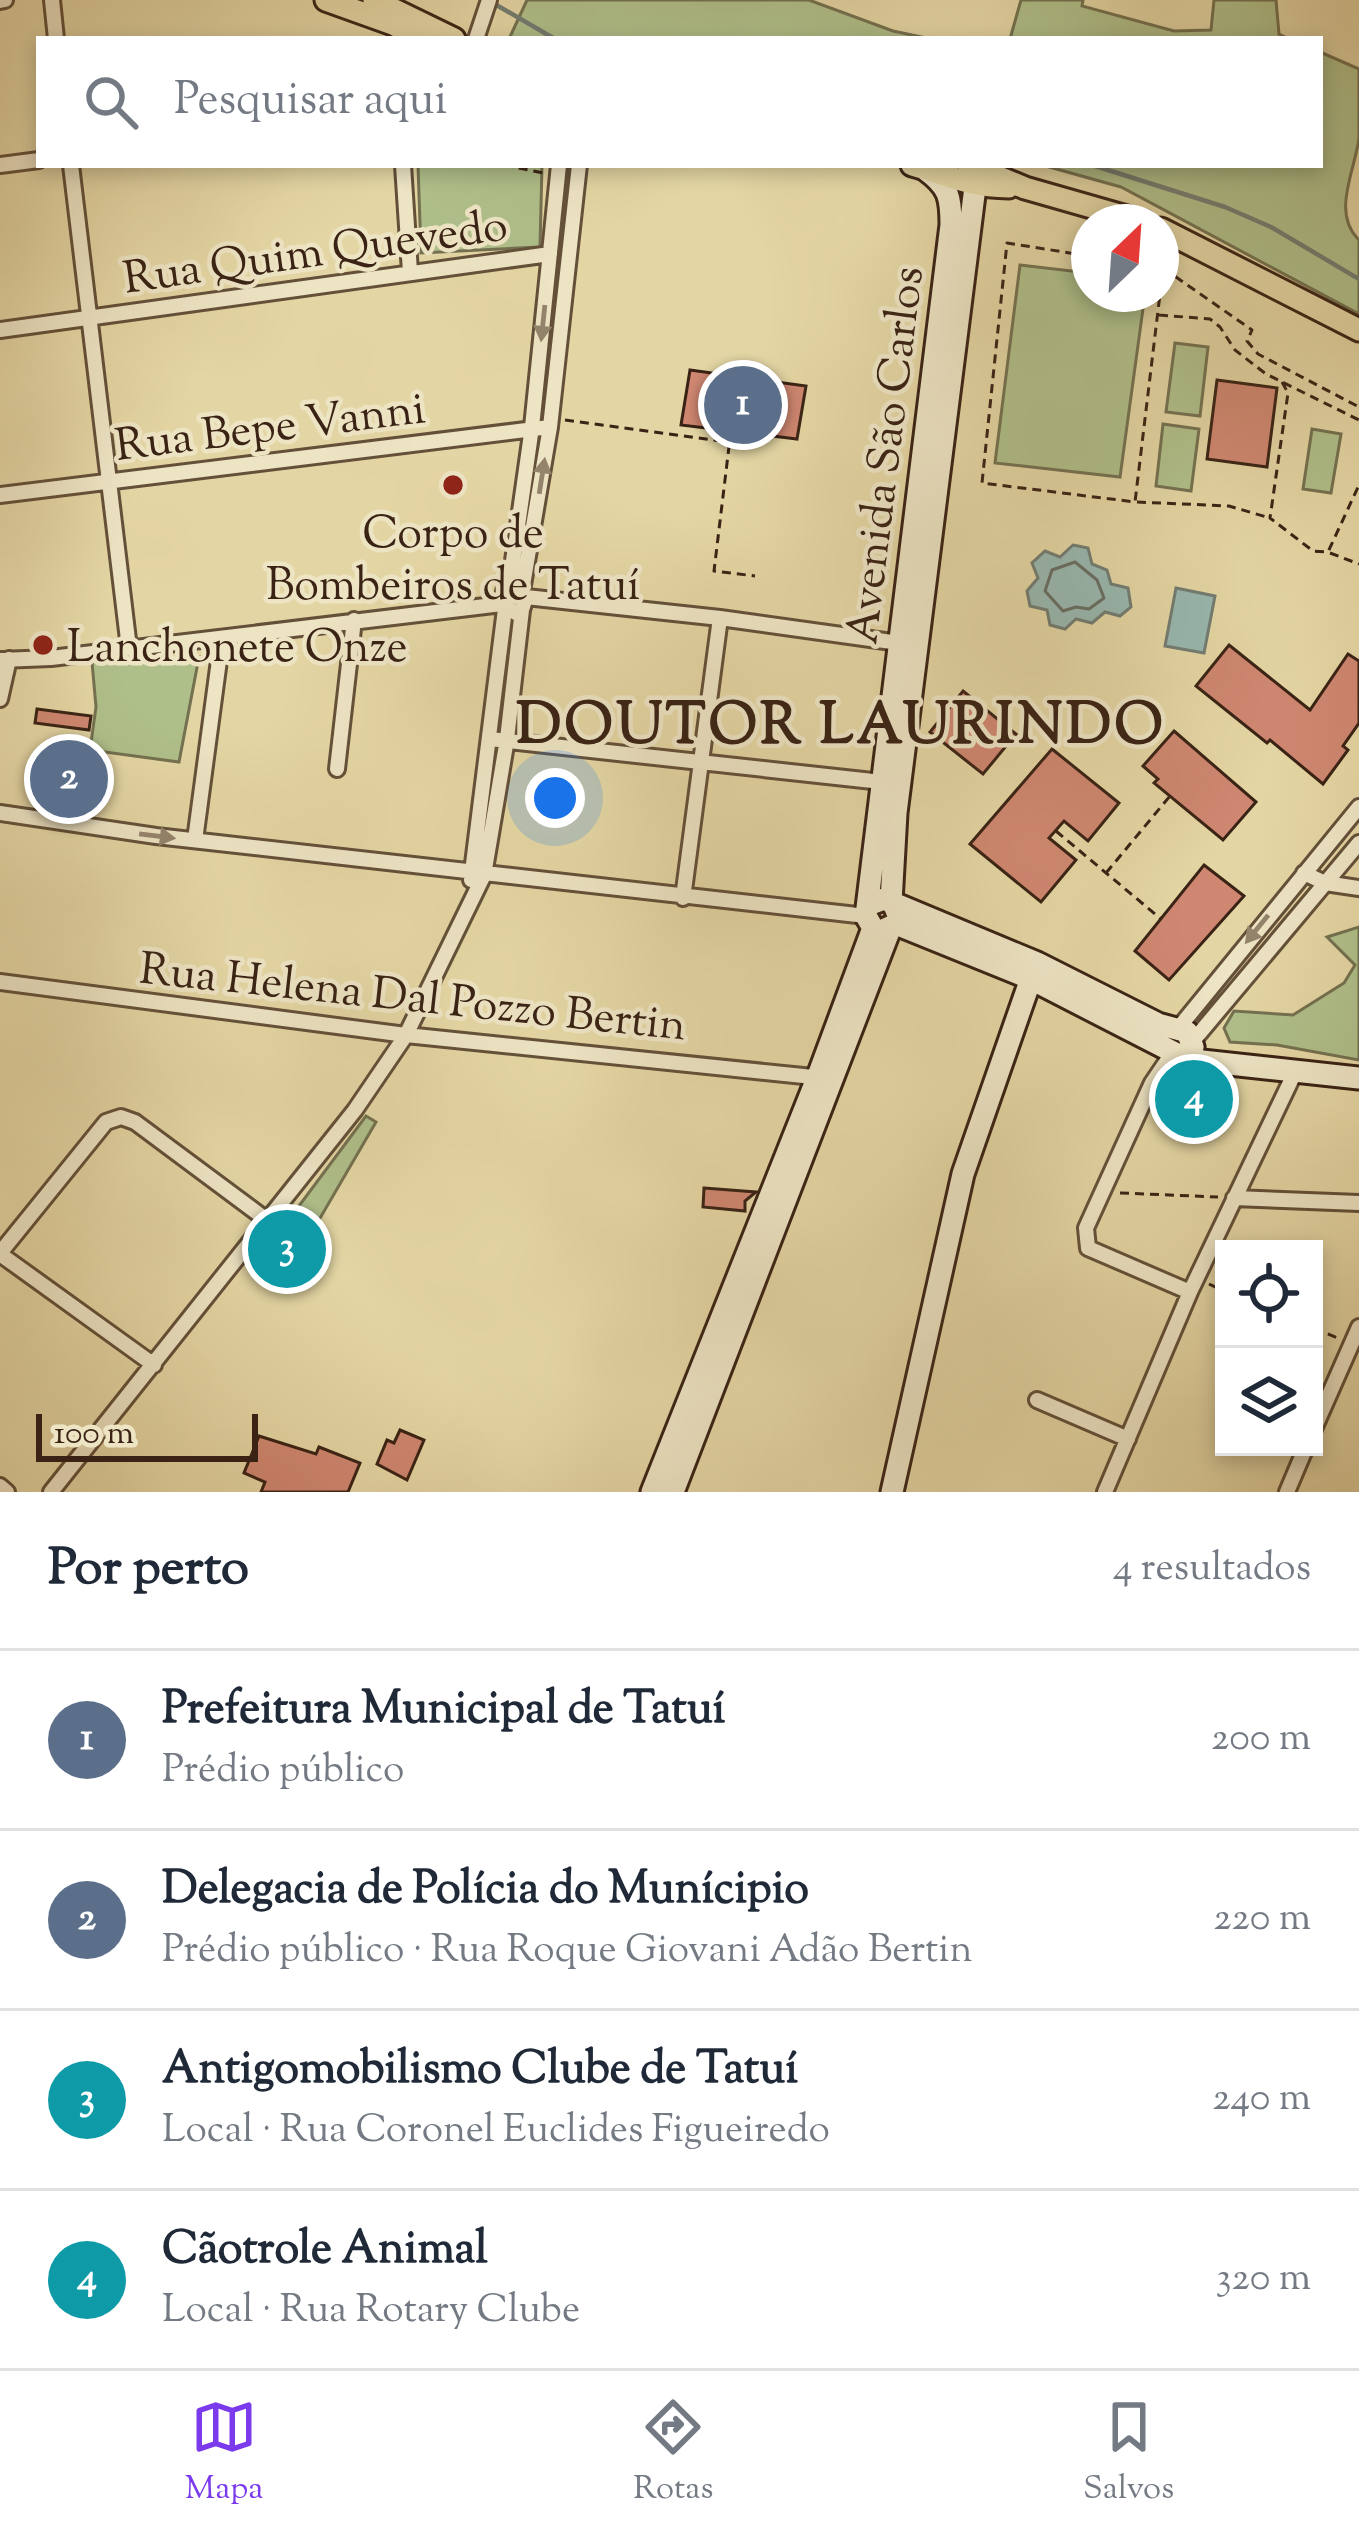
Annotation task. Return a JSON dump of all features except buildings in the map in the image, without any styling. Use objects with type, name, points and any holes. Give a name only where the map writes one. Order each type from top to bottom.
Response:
[{"type":"main road","points":[[326,0],[393,32]]},
{"type":"main road","points":[[374,0],[448,36]]},
{"type":"main road","name":"Avenida São Carlos","points":[[673,1492],[883,915],[899,643],[951,225],[951,196],[945,184],[921,168]]},
{"type":"main road","points":[[929,168],[970,172],[1080,204]]},
{"type":"main road","name":"Avenida São Carlos","points":[[891,783],[970,172]]},
{"type":"main road","points":[[1179,238],[1359,330]]},
{"type":"main road","points":[[883,915],[1033,970],[1202,1061],[1359,1078]]},
{"type":"main road","points":[[892,1492],[963,1174],[1033,970]]},
{"type":"main road","name":"Avenida São Carlos","points":[[652,1492],[825,1080]]},
{"type":"street","points":[[52,0],[56,36]]},
{"type":"street","points":[[477,36],[489,0]]},
{"type":"street","points":[[0,165],[36,160]]},
{"type":"street","points":[[71,168],[129,648]]},
{"type":"street","points":[[403,168],[410,272]]},
{"type":"street","points":[[520,597],[550,422],[579,168]]},
{"type":"street","points":[[51,1492],[356,1110],[406,1035],[474,891],[507,739],[559,171]]},
{"type":"street","name":"Rua Quim Quevedo","points":[[0,329],[550,254]]},
{"type":"street","name":"Rua Bepe Vanni","points":[[0,495],[550,422]]},
{"type":"street","points":[[477,874],[504,592],[899,643]]},
{"type":"street","points":[[0,699],[4,660],[503,607]]},
{"type":"street","points":[[683,898],[720,618]]},
{"type":"street","points":[[337,769],[354,620]]},
{"type":"street","points":[[195,841],[222,638]]},
{"type":"street","points":[[490,739],[891,783]]},
{"type":"street","points":[[1190,1292],[1088,1248],[1086,1228],[1152,1083],[1304,873],[1359,807]]},
{"type":"street","points":[[0,813],[195,841],[683,898],[883,915]]},
{"type":"street","points":[[1180,1046],[1354,849],[1331,841]]},
{"type":"street","points":[[1304,873],[1325,883],[1359,888]]},
{"type":"street","name":"Rua Helena Dal Pozzo Bertin","points":[[0,982],[406,1035],[825,1080]]},
{"type":"street","points":[[1106,1492],[1190,1292],[1296,1070]]},
{"type":"street","points":[[154,1365],[0,1253],[106,1122],[121,1117],[135,1122],[268,1221]]},
{"type":"street","points":[[1234,1198],[1359,1203]]},
{"type":"street","points":[[1323,1408],[1359,1327]]},
{"type":"street","points":[[1037,1400],[1128,1439]]},
{"type":"street","points":[[1287,1492],[1302,1456]]},
{"type":"street","points":[[0,1486],[8,1492]]},
{"type":"path","points":[[1071,253],[1007,243],[982,483],[1135,502],[1229,506],[1270,518],[1313,551],[1359,564]]},
{"type":"path","points":[[1179,279],[1252,330],[1247,341],[1258,354],[1359,407]]},
{"type":"path","points":[[1135,502],[1157,312]]},
{"type":"path","points":[[1157,315],[1210,319],[1235,350],[1282,382],[1359,419]]},
{"type":"path","points":[[1270,518],[1288,393],[1282,382]]},
{"type":"path","points":[[550,422],[731,442]]},
{"type":"path","points":[[731,430],[714,571],[755,576]]},
{"type":"path","points":[[1328,552],[1359,485]]},
{"type":"path","points":[[1106,873],[1170,796]]},
{"type":"path","points":[[1055,831],[1160,919]]},
{"type":"path","points":[[1100,1192],[1234,1198]]},
{"type":"path","points":[[1323,1332],[1351,1344]]},
{"type":"green space","points":[[527,0],[809,0],[917,36],[510,36]]},
{"type":"green space","points":[[1021,0],[1083,0],[1082,6],[1174,31],[1211,30],[1214,0],[1276,0],[1283,36],[1011,36]]},
{"type":"green space","points":[[1323,53],[1359,69],[1359,138],[1346,205],[1351,229],[1359,240],[1359,314],[1179,218],[1179,204],[1153,204],[1121,187],[1053,168],[1323,168]]},
{"type":"green space","points":[[418,168],[542,168],[540,247],[421,253]]},
{"type":"green space","points":[[1020,265],[1071,271],[1071,312],[1143,312],[1120,477],[995,463]]},
{"type":"green space","points":[[1175,343],[1208,347],[1200,416],[1166,412]]},
{"type":"green space","points":[[1163,424],[1199,429],[1191,491],[1156,486]]},
{"type":"green space","points":[[1312,429],[1341,434],[1331,493],[1303,489]]},
{"type":"green space","points":[[199,657],[179,762],[90,750],[96,707],[92,662]]},
{"type":"green space","points":[[1359,927],[1359,1060],[1230,1042],[1224,1028],[1234,1011],[1293,1015],[1344,983],[1355,965],[1327,937]]},
{"type":"green space","points":[[366,1116],[376,1122],[305,1244],[281,1230]]},
{"type":"water","points":[[1073,545],[1088,548],[1092,564],[1107,570],[1111,584],[1128,588],[1131,607],[1120,616],[1105,612],[1092,623],[1076,619],[1065,629],[1050,625],[1047,610],[1030,606],[1027,591],[1038,578],[1032,563],[1045,551],[1060,557]]},
{"type":"water","points":[[1176,588],[1215,596],[1204,653],[1165,646]]},
{"type":"waterway","points":[[493,3],[550,36]]},
{"type":"waterway","points":[[1102,168],[1225,207],[1271,227],[1359,279]]},
{"type":"place","name":"Prefeitura Municipal de Tatuí","points":[[743,405]]},
{"type":"place","name":"Corpo de Bombeiros de Tatuí","points":[[453,485]]},
{"type":"place","name":"Lanchonete Onze","points":[[43,645]]},
{"type":"place","name":"Delegacia de Polícia do Munícipio","points":[[69,779]]},
{"type":"place","name":"Cãotrole Animal","points":[[1194,1099]]},
{"type":"place","name":"Antigomobilismo Clube de Tatuí","points":[[287,1249]]},
{"type":"district","name":"DOUTOR LAURINDO","points":[[841,722]]}]
